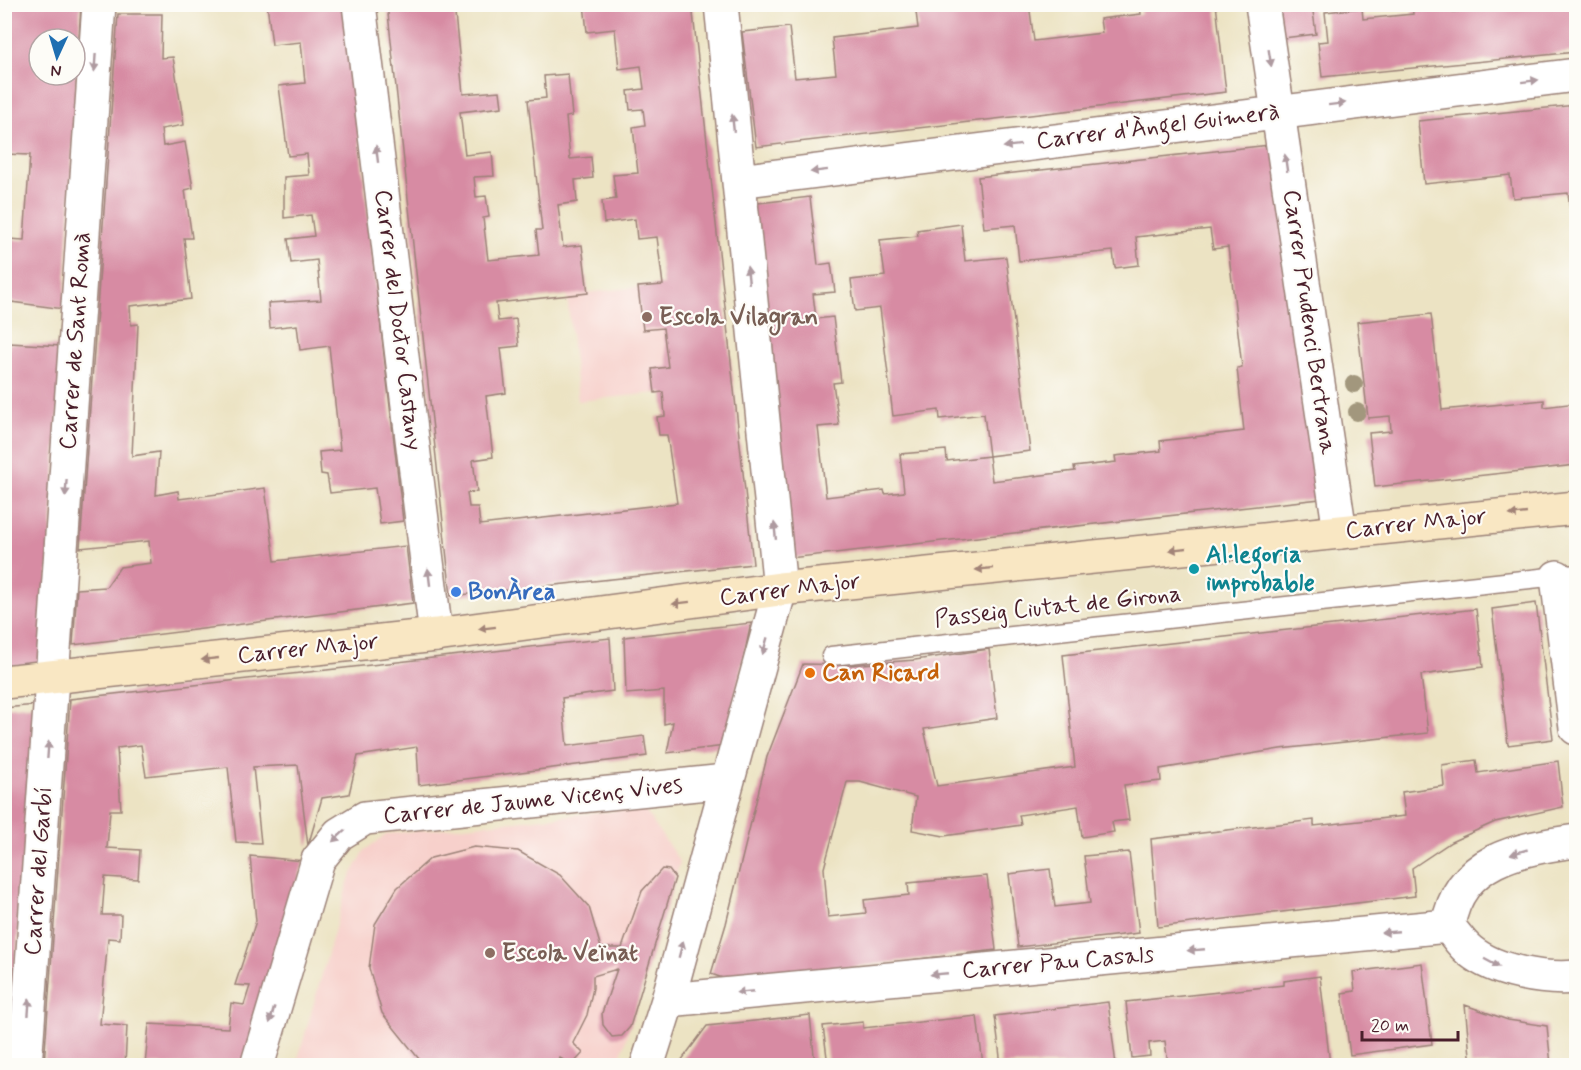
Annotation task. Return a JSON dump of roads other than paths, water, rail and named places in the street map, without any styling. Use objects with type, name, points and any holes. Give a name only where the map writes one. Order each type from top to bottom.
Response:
[{"type":"street","name":"Carrer de Sant Romà","points":[[53,677],[99,4]]},
{"type":"street","name":"Carrer del Doctor Castany","points":[[359,4],[436,635]]},
{"type":"street","points":[[647,1065],[668,1000],[780,590],[721,4]]},
{"type":"street","name":"Carrer Prudenci Bertrana","points":[[1262,4],[1340,532]]},
{"type":"street","name":"Carrer d'Àngel Guimerà","points":[[739,182],[1278,111],[1576,75]]},
{"type":"street","name":"Carrer Major","points":[[4,682],[436,635],[780,590],[1576,508]]},
{"type":"street","points":[[1567,575],[1576,728]]},
{"type":"street","name":"Carrer del Garbí","points":[[25,1065],[53,677]]},
{"type":"street","name":"Carrer de Jaume Vicenç Vives","points":[[257,1065],[318,860],[339,834],[365,818],[726,781]]},
{"type":"street","points":[[1576,841],[1517,853],[1481,868],[1466,881],[1457,894],[1448,926],[1470,951],[1504,969],[1564,978],[1576,977]]},
{"type":"street","name":"Carrer Pau Casals","points":[[668,1000],[1448,926]]},
{"type":"lane","name":"Passeig Ciutat de Girona","points":[[831,656],[1567,575]]},
{"type":"place","name":"Escola Vilagran","points":[[647,317]]},
{"type":"place","name":"Al·legoria improbable","points":[[1194,569]]},
{"type":"place","name":"BonÀrea","points":[[456,592]]},
{"type":"place","name":"Can Ricard","points":[[810,673]]},
{"type":"place","name":"Escola Veïnat","points":[[490,953]]}]
